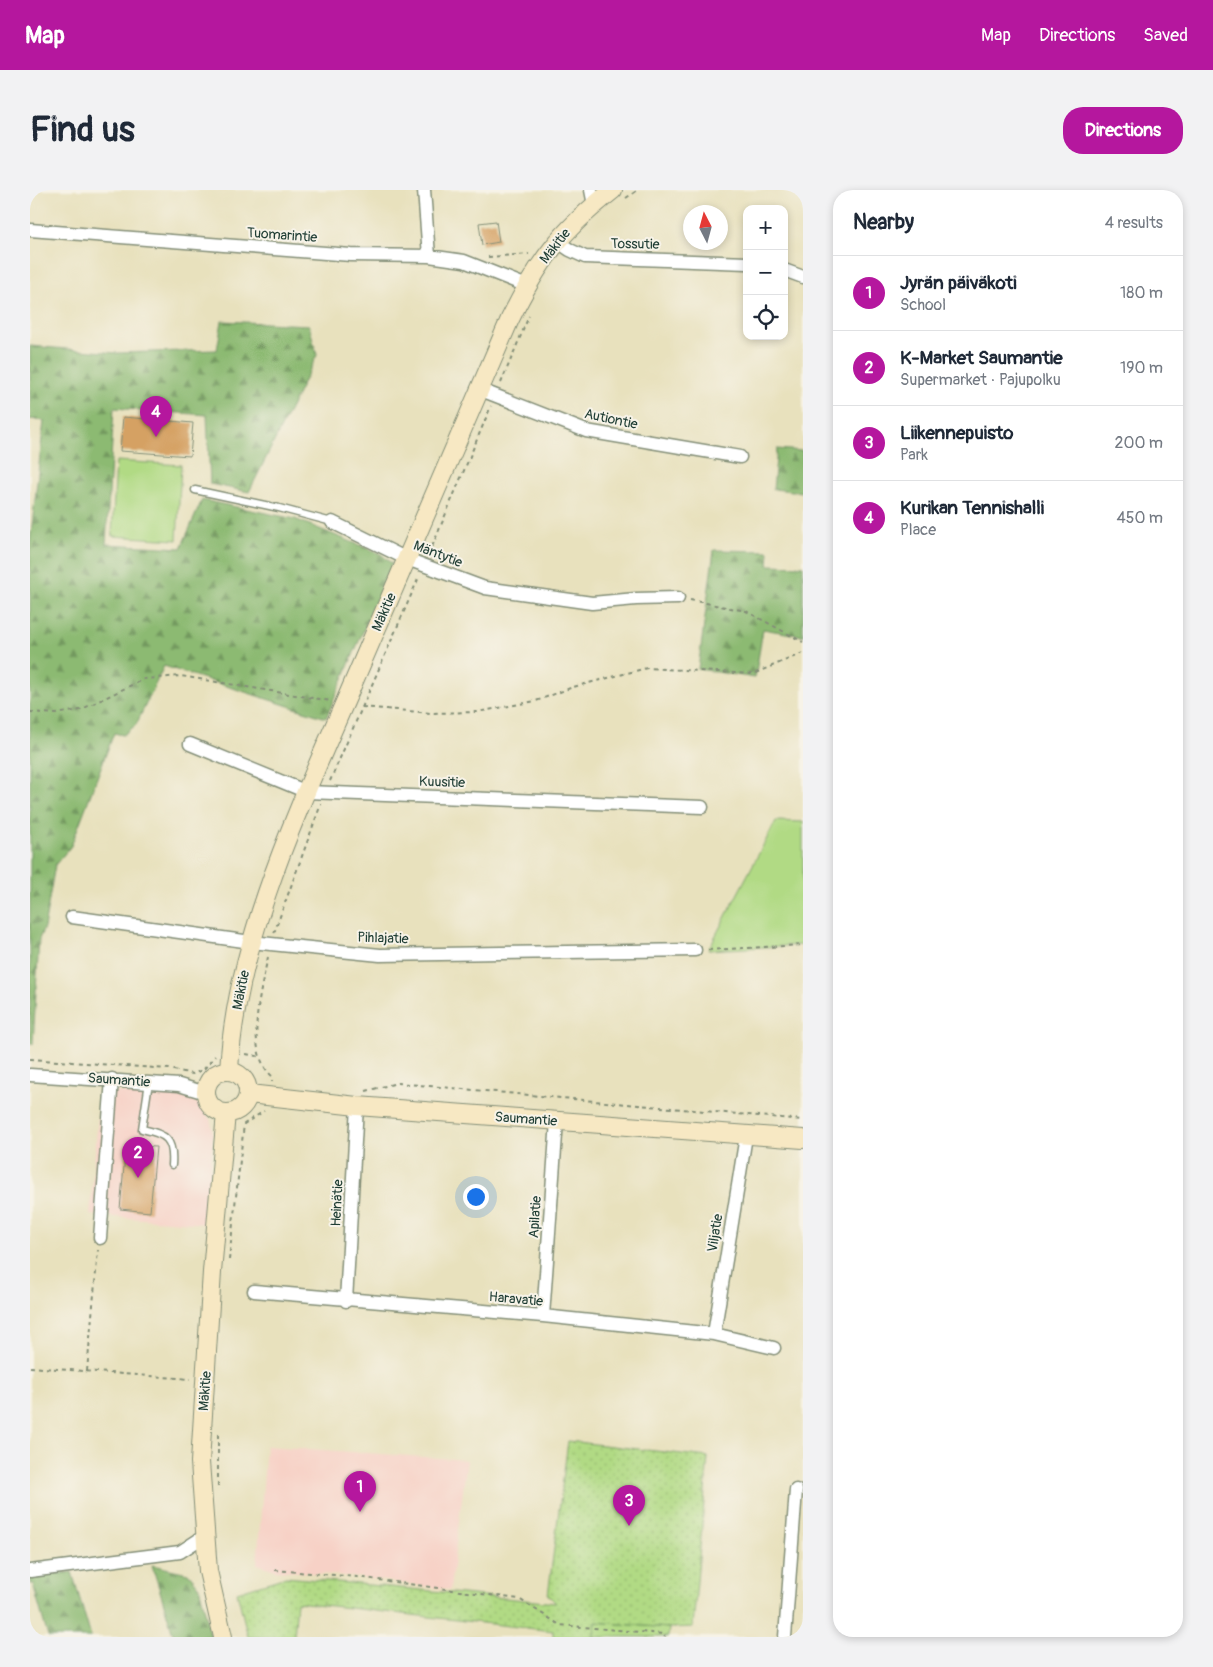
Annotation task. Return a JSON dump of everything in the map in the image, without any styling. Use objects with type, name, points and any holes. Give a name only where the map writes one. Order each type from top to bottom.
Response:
[{"type":"street","points":[[424,190],[429,256]]},
{"type":"street","name":"Mäkitie","points":[[229,1071],[230,1052],[252,942],[307,792],[408,559],[488,392],[526,286],[542,260],[592,198],[618,195]]},
{"type":"street","name":"Tuomarintie","points":[[30,230],[351,255],[429,256],[464,261],[526,286]]},
{"type":"street","name":"Tossutie","points":[[557,241],[585,257],[743,263]]},
{"type":"street","points":[[788,271],[803,277]]},
{"type":"street","name":"Autiontie","points":[[488,392],[586,431],[740,457]]},
{"type":"street","name":"Mäntytie","points":[[332,522],[408,559],[485,588],[592,603],[678,598]]},
{"type":"street","name":"Kuusitie","points":[[190,744],[307,792],[702,807]]},
{"type":"street","name":"Pihlajatie","points":[[72,917],[252,942],[380,955],[695,950]]},
{"type":"street","points":[[229,1071],[243,1078],[249,1094],[241,1108],[226,1113],[211,1106],[206,1093],[208,1083],[213,1076],[229,1071]]},
{"type":"street","name":"Saumantie","points":[[30,1074],[179,1085],[206,1093]]},
{"type":"street","points":[[100,1238],[112,1079]]},
{"type":"street","name":"Saumantie","points":[[249,1094],[274,1087],[361,1099],[557,1121],[803,1139]]},
{"type":"street","name":"Heinätie","points":[[346,1300],[361,1099]]},
{"type":"street","name":"Mäkitie","points":[[223,1637],[208,1571],[200,1462],[226,1113]]},
{"type":"street","name":"Apilatie","points":[[543,1316],[557,1121]]},
{"type":"street","name":"Viljatie","points":[[714,1334],[746,1136]]},
{"type":"street","name":"Haravatie","points":[[254,1291],[543,1316],[714,1334],[774,1348]]},
{"type":"street","points":[[785,1637],[796,1490]]},
{"type":"street","points":[[30,1571],[180,1552],[206,1535]]},
{"type":"lane","name":"Mäntytie","points":[[195,490],[279,508],[332,522]]},
{"type":"lane","points":[[149,1082],[142,1129],[162,1134],[168,1139],[173,1154],[172,1166]]},
{"type":"path","points":[[618,195],[638,190]]},
{"type":"path","points":[[464,261],[484,257],[532,254],[542,260]]},
{"type":"path","points":[[228,1269],[244,1124],[257,1114],[269,1109],[274,1087],[272,1076],[266,1070],[261,1056],[256,1036],[259,1001],[270,944],[299,859],[424,565],[488,392],[530,316]]},
{"type":"path","points":[[678,598],[746,611],[803,642]]},
{"type":"path","points":[[30,712],[56,714],[80,710],[144,679],[180,676],[362,707],[422,712],[477,712],[536,701],[573,687],[647,668],[752,674],[803,654]]},
{"type":"path","points":[[695,950],[803,945]]},
{"type":"path","points":[[30,1059],[169,1069],[193,1074],[204,1069],[219,1053],[230,1052],[261,1056]]},
{"type":"path","points":[[361,1099],[397,1083],[803,1120]]},
{"type":"path","points":[[87,1371],[100,1238]]},
{"type":"path","points":[[30,1367],[205,1380]]},
{"type":"path","points":[[218,1432],[218,1493]]},
{"type":"path","points":[[275,1570],[357,1577],[519,1599],[560,1625],[663,1634],[665,1637]]},
{"type":"shaded area","points":[[100,1091],[179,1096],[195,1100],[204,1110],[211,1121],[213,1135],[206,1224],[90,1215]]},
{"type":"shaded area","points":[[266,1446],[467,1460],[450,1590],[357,1577],[275,1570],[257,1564]]},
{"type":"green space","points":[[222,321],[309,325],[317,355],[249,492],[210,484],[207,415],[114,408],[106,544],[181,548],[202,500],[295,519],[381,554],[392,564],[326,718],[164,666],[136,725],[123,735],[114,733],[71,846],[55,865],[44,928],[39,939],[33,1044],[30,1044],[30,543],[44,421],[30,419],[30,346],[117,353],[217,350]]},
{"type":"green space","points":[[777,449],[803,451],[803,492],[773,489]]},
{"type":"green space","points":[[116,461],[181,465],[177,540],[112,536]]},
{"type":"green space","points":[[714,550],[769,551],[768,565],[803,566],[803,636],[763,629],[755,678],[698,669]]},
{"type":"green space","points":[[776,821],[803,822],[803,945],[708,950]]},
{"type":"green space","points":[[568,1441],[708,1457],[693,1627],[669,1628],[596,1622],[594,1637],[553,1637],[553,1631],[297,1602],[294,1637],[248,1637],[237,1592],[286,1577],[556,1603],[548,1595]]},
{"type":"green space","points":[[152,1565],[188,1573],[199,1586],[211,1637],[174,1637]]},
{"type":"green space","points":[[72,1572],[91,1637],[48,1637],[33,1584],[30,1584],[30,1576]]},
{"type":"green space","points":[[596,1622],[669,1628],[668,1637],[594,1637]]},
{"type":"building","points":[[496,221],[499,242],[482,245],[479,223]]},
{"type":"building","points":[[123,417],[193,423],[190,456],[120,451]]},
{"type":"building","points":[[126,1145],[156,1147],[150,1212],[120,1209]]},
{"type":"place","name":"Kurikan Tennishalli","points":[[156,437]]},
{"type":"place","name":"K-Market Saumantie","points":[[138,1178]]},
{"type":"place","name":"Jyrän päiväkoti","points":[[360,1512]]},
{"type":"place","name":"Liikennepuisto","points":[[629,1526]]}]
